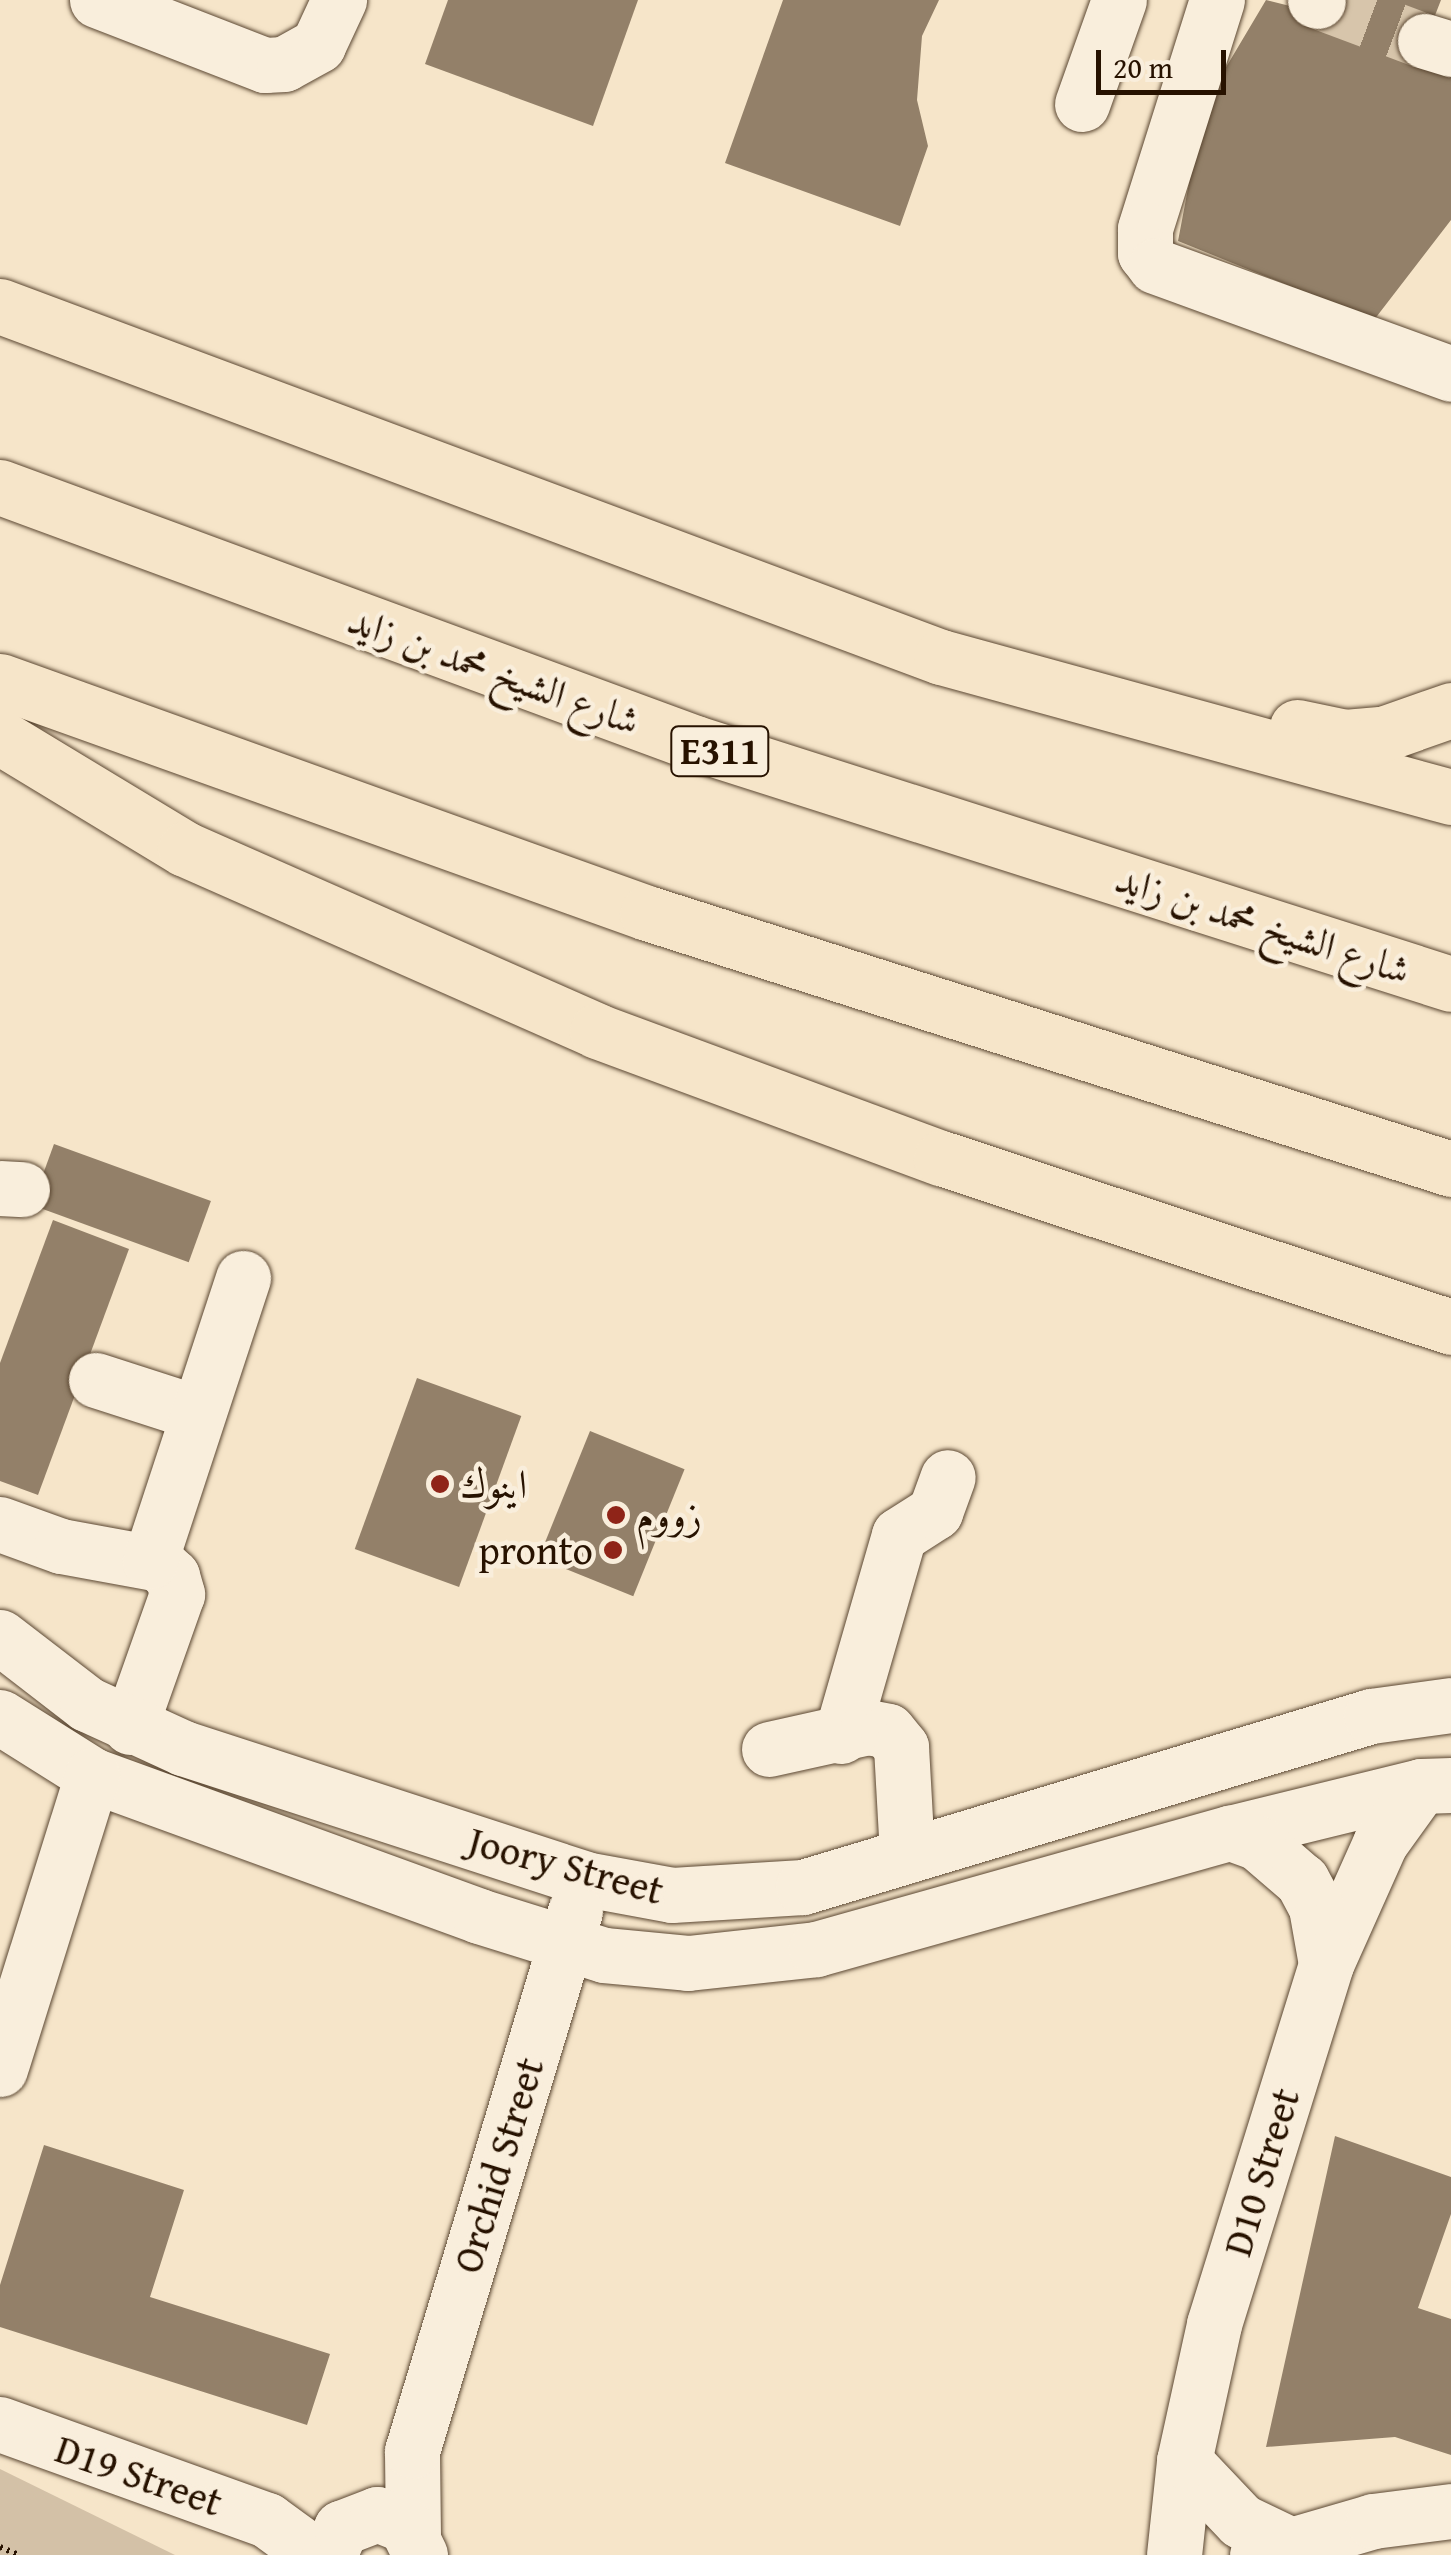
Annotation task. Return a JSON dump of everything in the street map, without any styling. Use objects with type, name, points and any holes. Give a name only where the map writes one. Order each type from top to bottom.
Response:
[{"type":"highway","points":[[0,306],[941,657],[1451,798]]},
{"type":"highway","name":"شارع الشيخ محمد بن زايد","points":[[0,487],[695,744],[1451,984]]},
{"type":"highway","points":[[941,657],[1346,737],[1419,725],[1451,710]]},
{"type":"highway","points":[[0,681],[647,913],[1451,1169]]},
{"type":"highway","points":[[0,736],[186,848],[598,1031],[941,1158],[1451,1327]]},
{"type":"street","points":[[97,0],[265,65],[284,64],[318,44],[339,0]]},
{"type":"street","points":[[1082,104],[1120,0]]},
{"type":"street","points":[[1217,0],[1145,229],[1146,254],[1156,266],[1451,374]]},
{"type":"street","points":[[150,1561],[243,1278]]},
{"type":"street","points":[[96,1380],[198,1413]]},
{"type":"street","points":[[840,1736],[900,1534],[934,1512],[948,1477]]},
{"type":"street","points":[[0,1524],[61,1546],[150,1561],[166,1569],[177,1594],[130,1726]]},
{"type":"street","name":"Joory Street","points":[[0,1637],[47,1677],[130,1726],[585,1879],[672,1895],[759,1895],[906,1856],[1370,1716],[1451,1704]]},
{"type":"street","name":"Joory Street","points":[[0,1717],[92,1775],[564,1946],[660,1962],[774,1957],[1230,1833],[1436,1786]]},
{"type":"street","points":[[768,1748],[878,1727],[896,1738],[906,1856]]},
{"type":"street","points":[[0,2069],[92,1775]]},
{"type":"street","points":[[1326,1964],[1380,1843],[1436,1786]]},
{"type":"street","name":"D10 Street","points":[[1174,2555],[1184,2461],[1214,2324],[1326,1964],[1316,1907],[1302,1881],[1258,1843],[1230,1833]]},
{"type":"street","name":"Orchid Street","points":[[380,2542],[412,2450],[585,1879]]},
{"type":"street","name":"D19 Street","points":[[3,2427],[268,2520],[380,2542]]},
{"type":"street","points":[[1184,2461],[1274,2550],[1373,2521],[1451,2511]]},
{"type":"path","points":[[0,2547],[19,2555]]},
{"type":"shaded area","points":[[0,2469],[175,2555],[0,2555]]},
{"type":"building","points":[[448,0],[638,0],[593,126],[425,64]]},
{"type":"building","points":[[783,0],[939,0],[922,36],[917,100],[928,146],[900,226],[725,163]]},
{"type":"building","points":[[1266,0],[1314,12],[1318,0],[1441,0],[1425,41],[1451,63],[1451,220],[1374,320],[1178,241],[1194,157],[1222,74]]},
{"type":"building","points":[[54,1144],[211,1201],[189,1262],[32,1205]]},
{"type":"building","points":[[53,1220],[129,1249],[38,1495],[0,1481],[0,1363]]},
{"type":"building","name":"اينوك","points":[[417,1378],[521,1416],[459,1587],[355,1549]]},
{"type":"building","name":"زووم","points":[[590,1431],[685,1469],[633,1596],[539,1558]]},
{"type":"building","points":[[1335,2136],[1451,2177],[1451,2214],[1418,2308],[1451,2319],[1451,2455],[1395,2437],[1266,2447]]},
{"type":"building","points":[[44,2145],[184,2190],[150,2297],[330,2354],[307,2425],[0,2327],[0,2285]]},
{"type":"tunnel","points":[[1318,1],[1425,41]]},
{"type":"place","name":"اينوك","points":[[440,1484]]},
{"type":"place","name":"زووم","points":[[616,1515]]},
{"type":"place","name":"pronto","points":[[613,1550]]}]
